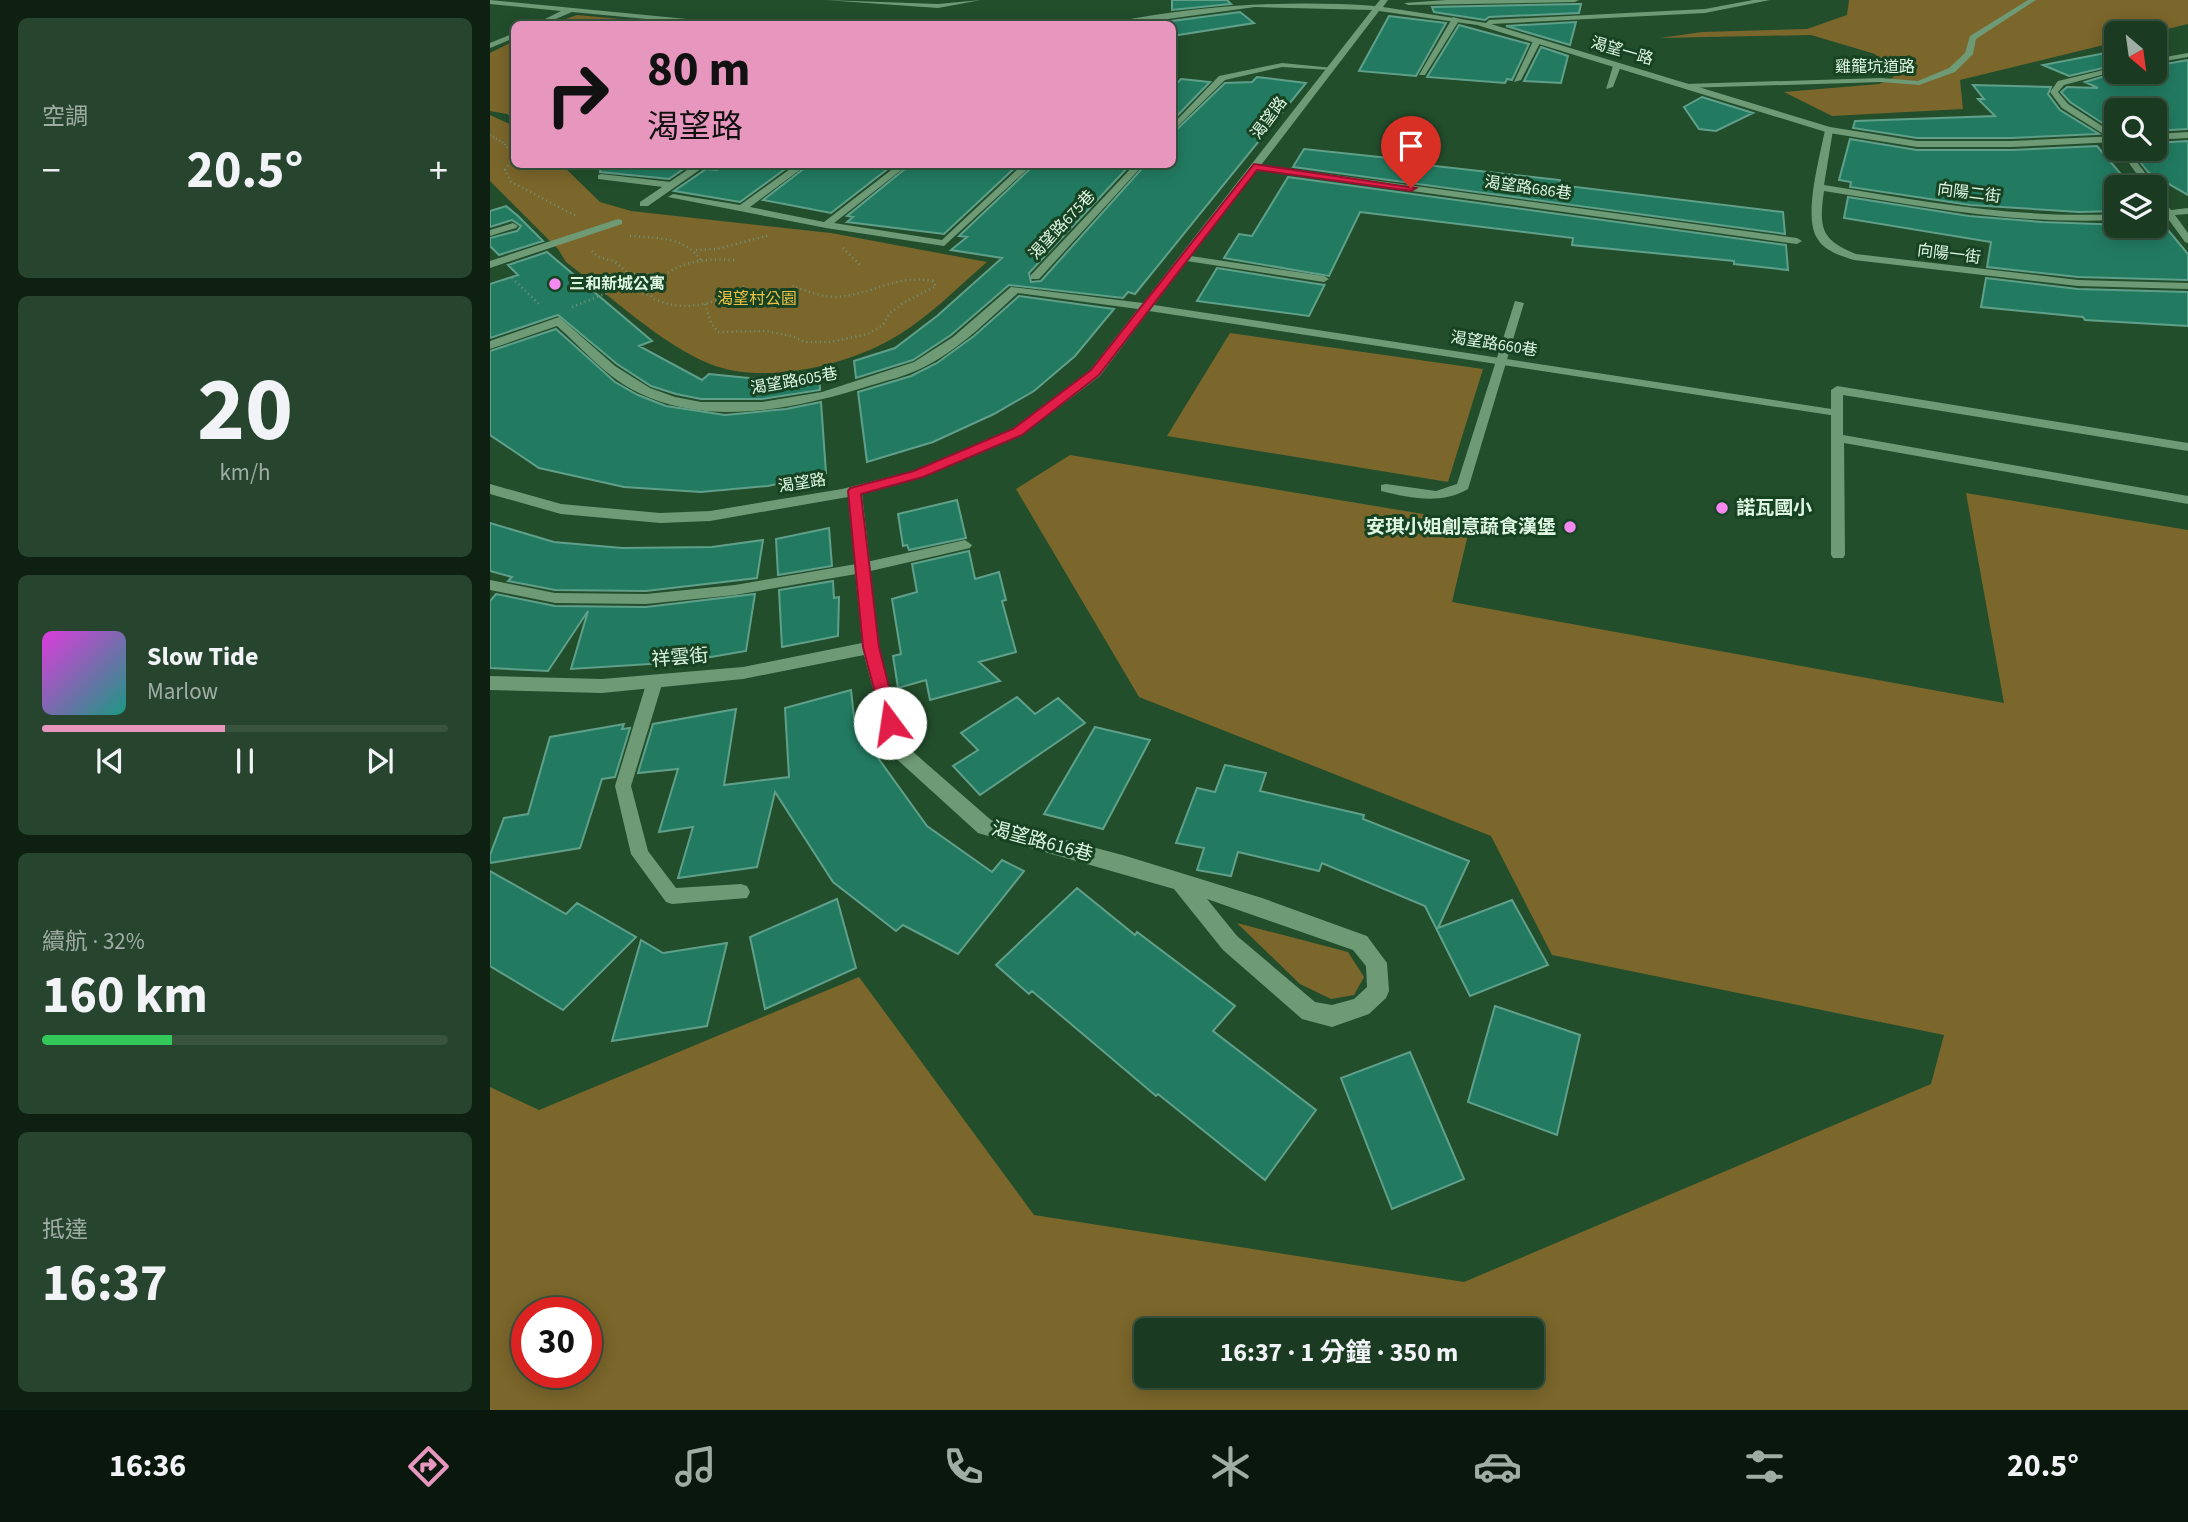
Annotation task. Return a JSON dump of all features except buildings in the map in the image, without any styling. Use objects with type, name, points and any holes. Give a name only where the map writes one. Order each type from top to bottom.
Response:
[{"type":"street","points":[[829,0],[938,6],[977,0]]},
{"type":"street","points":[[1381,4],[1575,0]]},
{"type":"street","points":[[1478,23],[1705,11],[1766,0]]},
{"type":"street","points":[[490,2],[686,21]]},
{"type":"street","name":"渴望一路","points":[[1139,21],[1252,5],[1381,4],[1478,23],[1536,43],[1829,130],[1917,144],[2011,144],[2104,140]]},
{"type":"street","name":"渴望路","points":[[490,489],[561,509],[660,518],[709,516],[855,491],[918,474],[1017,432],[1095,373],[1381,4]]},
{"type":"street","points":[[546,21],[571,10]]},
{"type":"street","points":[[490,46],[511,36]]},
{"type":"street","points":[[2167,136],[2188,135]]},
{"type":"street","points":[[644,204],[697,168]]},
{"type":"street","points":[[658,195],[673,197]]},
{"type":"street","points":[[493,264],[618,222]]},
{"type":"street","name":"渴望路605巷","points":[[490,345],[559,321],[612,368],[644,391],[686,405],[751,408],[835,394],[918,366],[966,334],[1015,289],[1146,307]]},
{"type":"street","name":"渴望路660巷","points":[[1146,307],[1838,414]]},
{"type":"street","name":"渴望路616巷","points":[[855,491],[871,647],[896,748],[985,827],[1181,882],[1262,907],[1360,943],[1376,963],[1378,991],[1361,1007],[1332,1016],[1310,1012],[1230,943],[1181,882]]},
{"type":"street","name":"祥雲街","points":[[490,683],[602,686],[743,673],[871,647]]},
{"type":"lane","name":"雞籠坑道路","points":[[1685,86],[1867,80],[1919,83],[1952,71],[1969,54],[1973,38],[2033,0]]},
{"type":"lane","points":[[1423,73],[1456,19]]},
{"type":"lane","points":[[1517,80],[1536,43]]},
{"type":"lane","points":[[2167,59],[2188,55]]},
{"type":"lane","points":[[1176,126],[1222,78],[1282,65],[1329,68]]},
{"type":"lane","points":[[1609,88],[1617,66]]},
{"type":"lane","points":[[2104,72],[2067,80],[2054,92],[2065,106],[2104,131]]},
{"type":"lane","name":"向陽一街","points":[[1829,130],[1819,187],[1819,233],[1828,246],[1854,257],[2078,284],[2188,286]]},
{"type":"lane","name":"渴望路686巷","points":[[1254,167],[1797,241]]},
{"type":"lane","points":[[742,208],[798,168]]},
{"type":"lane","points":[[826,225],[900,168]]},
{"type":"lane","points":[[673,197],[944,243],[1024,168]]},
{"type":"lane","name":"渴望路675巷","points":[[1035,277],[1136,168]]},
{"type":"lane","points":[[601,177],[671,185]]},
{"type":"lane","name":"向陽二街","points":[[1819,187],[1970,211],[2048,218],[2104,217]]},
{"type":"lane","points":[[2167,209],[2188,240]]},
{"type":"lane","points":[[2169,212],[2188,211]]},
{"type":"lane","points":[[490,233],[513,226]]},
{"type":"lane","points":[[1184,258],[1324,279]]},
{"type":"lane","points":[[1386,488],[1431,496],[1453,494],[1463,486],[1519,303]]},
{"type":"lane","points":[[1838,555],[1838,390],[2188,447]]},
{"type":"lane","points":[[1838,438],[2188,500]]},
{"type":"lane","points":[[490,585],[555,598],[646,600],[735,590],[862,568],[965,545]]},
{"type":"lane","points":[[655,681],[623,786],[640,854],[672,896],[741,892]]},
{"type":"path","points":[[490,135],[505,144],[511,152]]},
{"type":"path","points":[[511,161],[505,170],[511,181],[579,217]]},
{"type":"path","points":[[622,236],[682,242],[696,250],[717,249],[780,234]]},
{"type":"path","points":[[835,240],[860,265]]},
{"type":"path","points":[[590,249],[598,257],[614,261],[628,273],[661,275]]},
{"type":"path","points":[[696,250],[701,261]]},
{"type":"path","points":[[651,295],[653,284],[661,275],[674,268],[701,261],[734,260]]},
{"type":"path","points":[[493,264],[541,307]]},
{"type":"path","points":[[617,289],[628,273]]},
{"type":"path","points":[[705,304],[711,323],[718,332],[766,331],[792,336],[805,342],[830,342],[868,334],[883,325],[890,313],[905,302],[936,286],[933,281],[916,276],[892,279],[841,297],[817,295],[793,286],[791,282]]},
{"type":"path","points":[[561,311],[617,289],[651,295],[660,303],[673,306],[705,304],[722,299],[746,285]]},
{"type":"green space","points":[[1849,0],[2188,0],[2188,24],[2167,29],[2167,21],[2104,21],[2104,45],[1960,80],[1963,109],[1832,116],[1784,92],[1879,84],[1894,77],[1875,54],[1811,35],[1660,38],[1702,32],[1807,29],[1847,15]]},
{"type":"green space","points":[[577,15],[642,21],[560,21]]},
{"type":"green space","points":[[511,42],[511,117],[490,111],[490,53]]},
{"type":"green space","name":"渴望村公園","points":[[490,115],[511,125],[511,168],[565,168],[600,202],[631,211],[831,233],[987,262],[934,309],[900,334],[858,355],[808,369],[756,373],[732,370],[710,364],[692,355],[636,318],[566,262],[558,249],[490,181]]},
{"type":"green space","points":[[1230,333],[1483,369],[1448,482],[1167,436]]},
{"type":"green space","points":[[1070,455],[1471,522],[1452,602],[2004,703],[1966,493],[2188,530],[2188,1410],[490,1410],[490,1087],[539,1110],[859,977],[1034,1215],[1464,1282],[1931,1084],[1944,1035],[1552,955],[1491,836],[1139,697],[1016,489]]},
{"type":"green space","points":[[1237,923],[1348,952],[1364,977],[1354,995],[1331,999],[1300,984]]},
{"type":"place","name":"三和新城公寓","points":[[555,284]]},
{"type":"place","name":"諾瓦國小","points":[[1722,508]]},
{"type":"place","name":"安琪小姐創意蔬食漢堡","points":[[1570,527]]},
{"type":"route","points":[[890,723],[871,647],[855,491],[918,474],[1017,432],[1095,373],[1254,167],[1411,188]]}]
